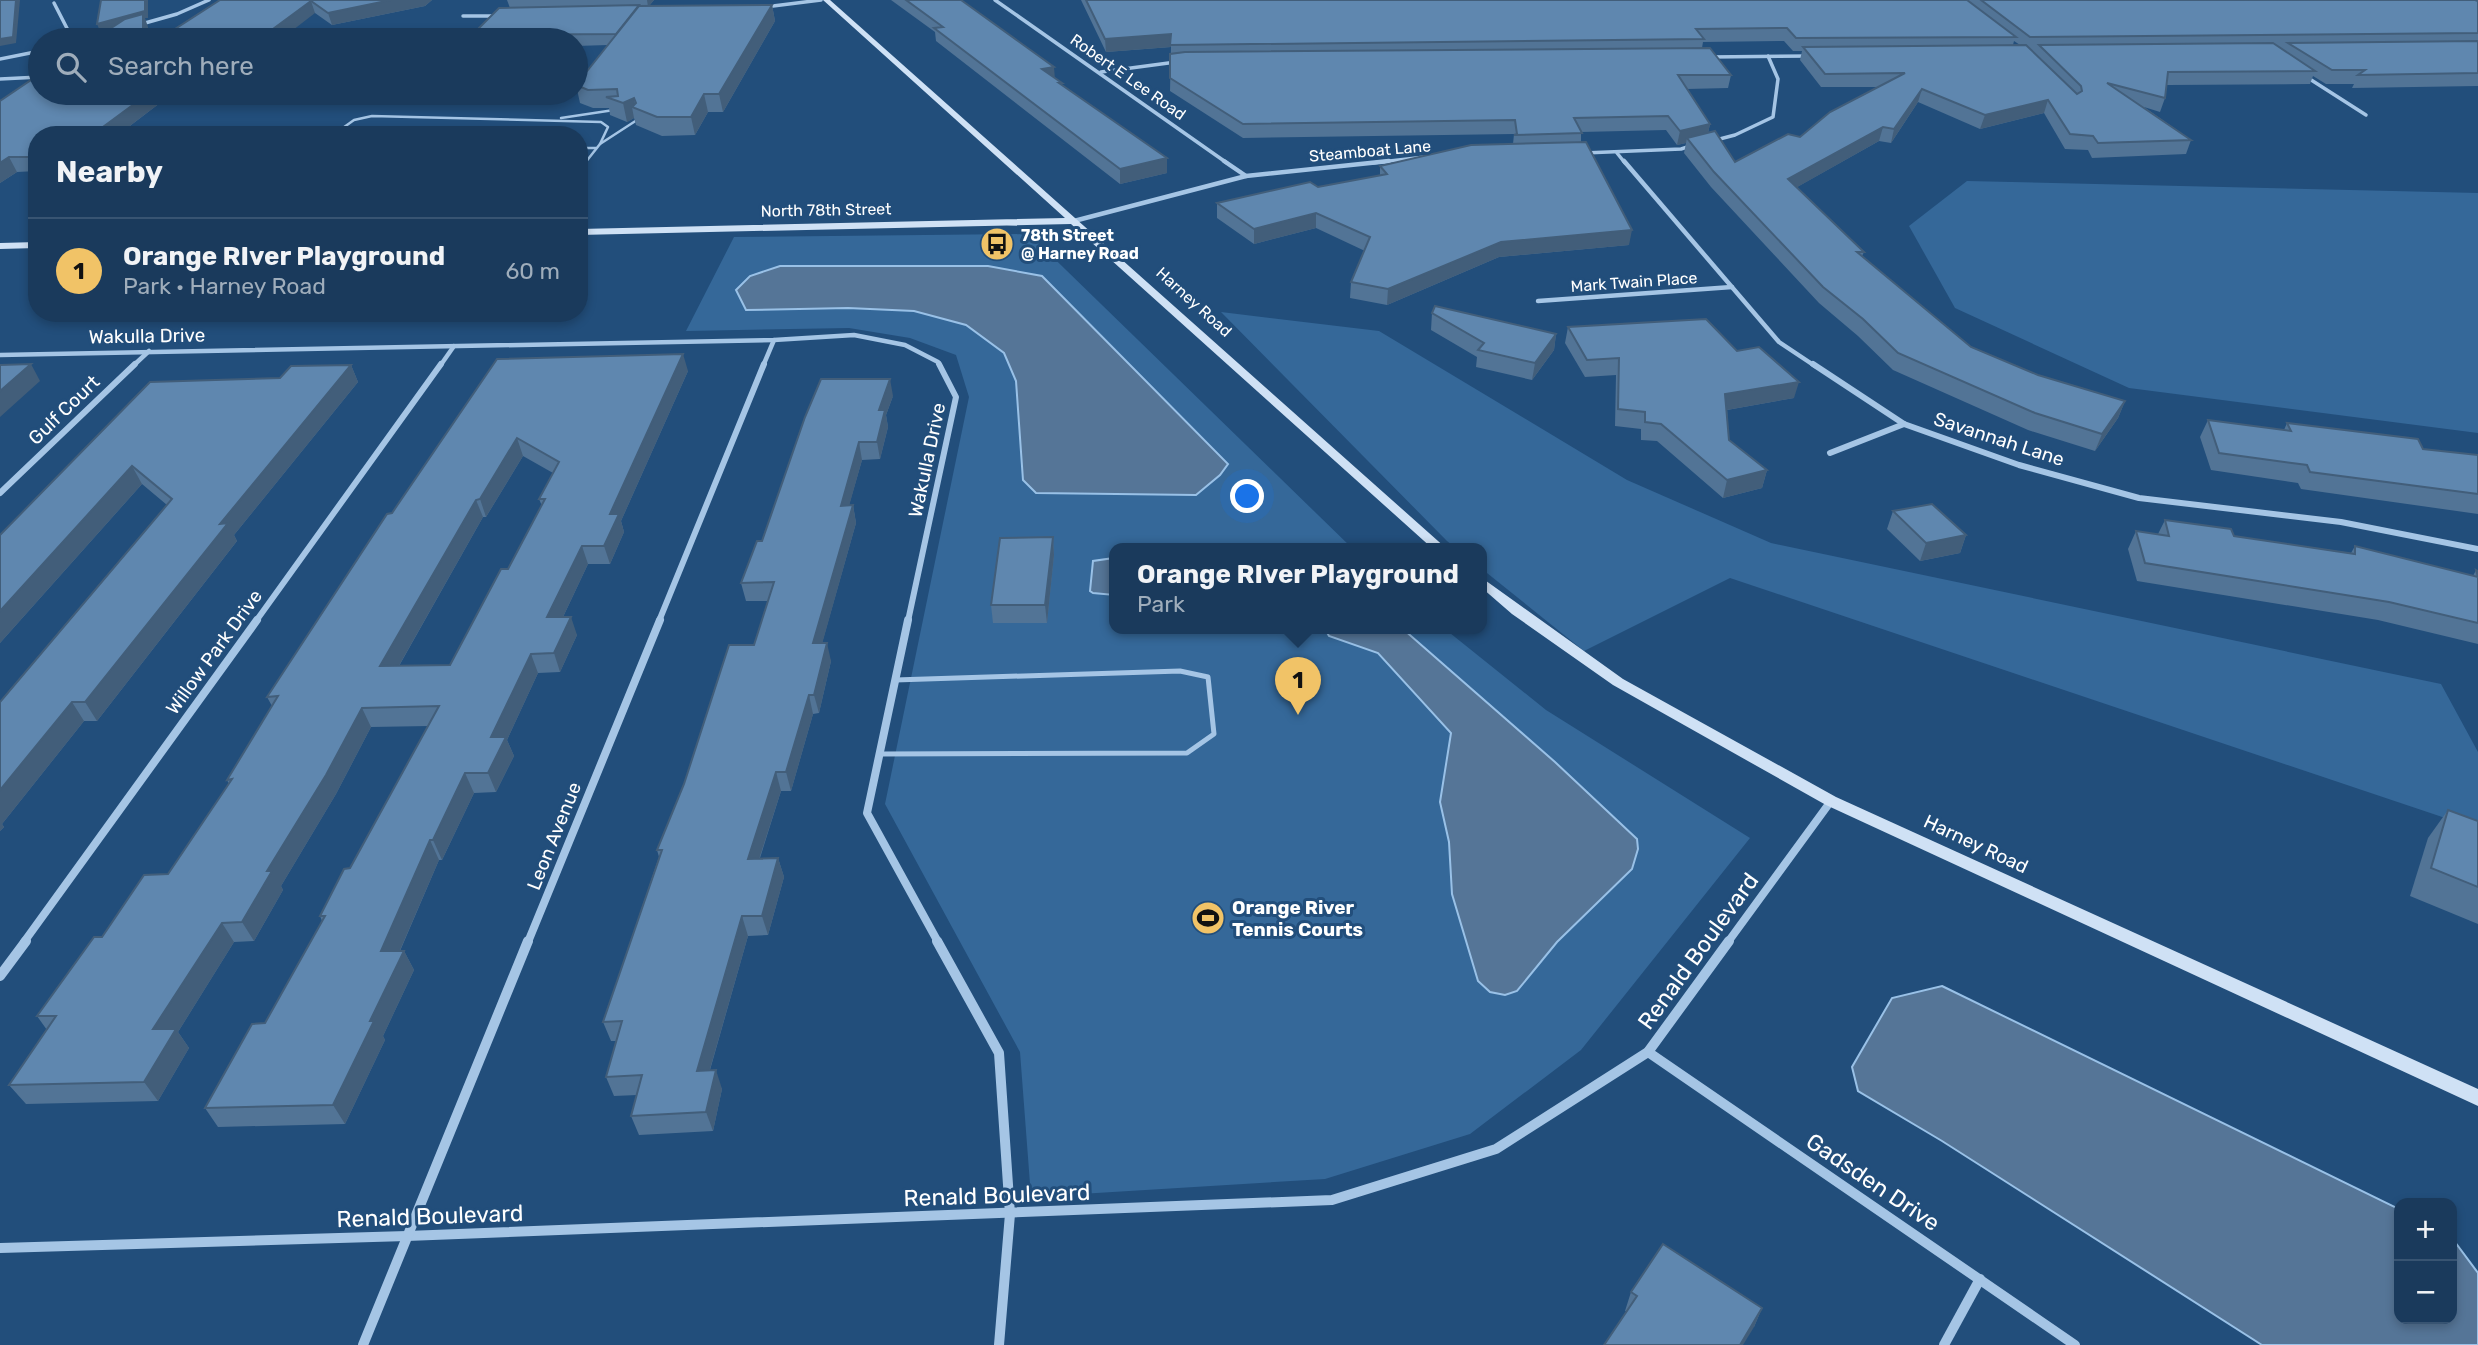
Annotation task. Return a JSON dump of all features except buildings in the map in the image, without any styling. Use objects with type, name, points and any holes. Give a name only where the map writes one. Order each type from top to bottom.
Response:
[{"type":"street","points":[[132,27],[209,0]]},
{"type":"street","points":[[753,9],[821,0]]},
{"type":"street","name":"Harney Road","points":[[827,0],[1434,543]]},
{"type":"street","name":"Robert E Lee Road","points":[[995,0],[1246,176]]},
{"type":"street","points":[[54,4],[67,28]]},
{"type":"street","points":[[463,16],[504,15]]},
{"type":"street","points":[[0,60],[28,54]]},
{"type":"street","points":[[1576,153],[1681,149],[1735,135],[1773,117],[1778,79],[1768,56]]},
{"type":"street","points":[[1699,57],[1822,56]]},
{"type":"street","points":[[1101,72],[1185,61]]},
{"type":"street","points":[[2303,74],[2367,115]]},
{"type":"street","points":[[0,79],[28,78]]},
{"type":"street","name":"Savannah Lane","points":[[1617,153],[1779,342],[1903,424],[2019,465],[2139,498],[2341,522],[2478,549]]},
{"type":"street","name":"Steamboat Lane","points":[[1074,221],[1246,176],[1401,157],[1427,157]]},
{"type":"street","name":"North 78th Street","points":[[588,232],[1074,221]]},
{"type":"street","points":[[0,246],[28,245]]},
{"type":"street","name":"Mark Twain Place","points":[[1538,301],[1732,287]]},
{"type":"street","name":"Wakulla Drive","points":[[0,355],[774,340],[854,335],[905,345],[938,362],[956,397],[867,813],[999,1053],[1010,1214],[999,1345]]},
{"type":"street","name":"Leon Avenue","points":[[363,1345],[774,340]]},
{"type":"street","name":"Willow Park Drive","points":[[0,976],[454,346]]},
{"type":"street","name":"Gulf Court","points":[[0,493],[149,351]]},
{"type":"street","points":[[1830,453],[1903,424]]},
{"type":"street","name":"Harney Road","points":[[1487,586],[1517,611],[1618,682],[1831,801],[2478,1098]]},
{"type":"street","name":"Renald Boulevard","points":[[0,1248],[407,1236],[1332,1200],[1496,1149],[1648,1052],[1831,801]]},
{"type":"street","name":"Gadsden Drive","points":[[1648,1052],[2075,1345]]},
{"type":"street","points":[[1944,1345],[1980,1279]]},
{"type":"lane","points":[[551,119],[598,111],[620,111]]},
{"type":"lane","points":[[346,126],[354,120],[372,116],[601,122],[608,127],[600,144]]},
{"type":"lane","points":[[588,158],[600,144],[637,120]]},
{"type":"lane","points":[[588,148],[596,148]]},
{"type":"lane","points":[[879,754],[1187,753],[1214,734],[1208,677],[1180,671],[895,680]]},
{"type":"shaded area","points":[[1967,181],[2478,193],[2478,433],[2129,388],[1955,308],[1909,226]]},
{"type":"shaded area","points":[[1029,234],[1347,543],[1109,543],[1109,634],[1451,634],[1546,710],[1750,838],[1581,1050],[1470,1134],[1325,1179],[1031,1197],[1020,1052],[885,804],[969,397],[956,355],[910,338],[849,328],[686,331],[734,237]]},
{"type":"shaded area","points":[[780,266],[988,266],[1042,276],[1228,464],[1220,475],[1196,495],[1036,493],[1023,480],[1016,381],[1004,353],[966,325],[914,311],[848,308],[746,310],[736,290],[750,276]]},
{"type":"shaded area","points":[[1221,312],[1379,331],[1627,480],[1771,543],[2441,684],[2478,752],[2478,829],[1730,578],[1584,651],[1487,573],[1487,543],[1447,541]]},
{"type":"shaded area","points":[[1109,559],[1109,595],[1090,591],[1093,561]]},
{"type":"shaded area","points":[[1328,634],[1409,634],[1555,762],[1637,839],[1638,849],[1632,869],[1557,942],[1517,991],[1505,995],[1490,992],[1478,981],[1452,894],[1449,842],[1440,802],[1451,733],[1378,653]]},
{"type":"shaded area","points":[[1942,986],[2394,1207],[2394,1324],[2457,1324],[2457,1245],[2478,1273],[2478,1345],[2262,1345],[1942,1141],[1858,1091],[1852,1067],[1892,998]]},
{"type":"place","name":"78th Street @ Harney Road","points":[[997,244]]},
{"type":"place","name":"Orange RIver Playground","points":[[1298,715]]},
{"type":"place","name":"Orange River Tennis Courts","points":[[1208,918]]}]
